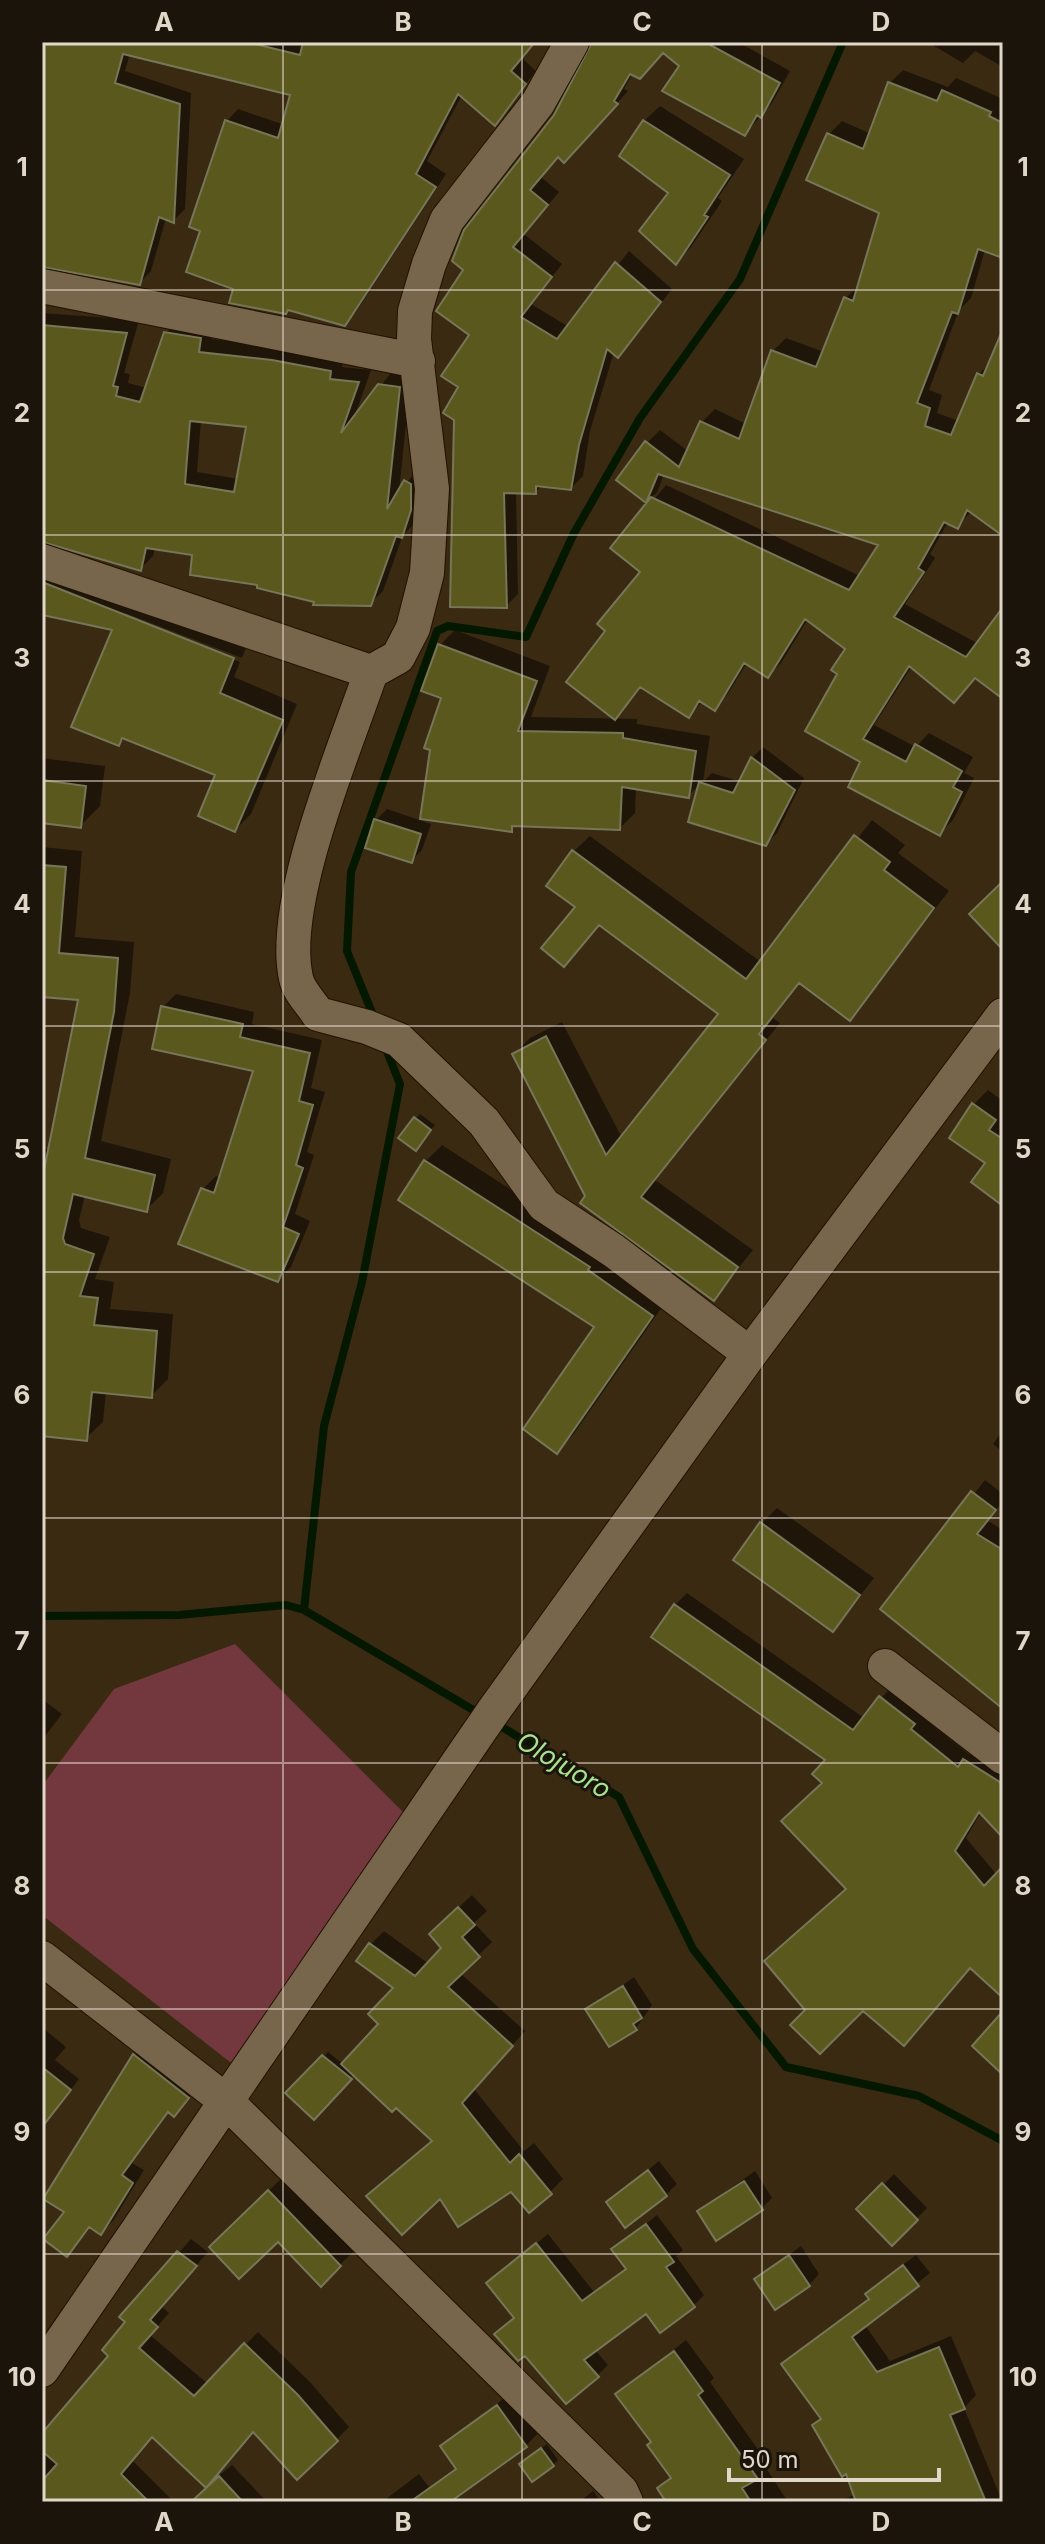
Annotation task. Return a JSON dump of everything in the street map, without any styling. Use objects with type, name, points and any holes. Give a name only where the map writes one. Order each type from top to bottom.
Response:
[{"type":"street","points":[[572,42],[538,103],[447,220],[415,311],[414,339],[432,489],[427,573],[413,628],[398,657],[371,672],[312,845],[291,942],[296,982],[318,1014],[367,1027],[399,1040],[484,1122],[544,1205],[614,1251],[750,1354]]},
{"type":"street","points":[[42,286],[418,361]]},
{"type":"street","points":[[42,561],[371,672]]},
{"type":"street","points":[[42,2370],[492,1713],[750,1354],[1003,1015]]},
{"type":"street","points":[[885,1666],[1003,1757]]},
{"type":"street","points":[[42,1958],[226,2101],[621,2491],[626,2502]]},
{"type":"shaded area","points":[[235,1644],[408,1817],[235,2066],[42,1915],[42,1786],[114,1689]]},
{"type":"building","points":[[42,42],[247,42],[300,55],[303,42],[535,42],[511,71],[526,84],[495,126],[458,94],[416,174],[436,187],[345,326],[288,310],[286,314],[229,303],[233,289],[186,272],[200,231],[189,227],[225,120],[278,138],[290,95],[123,54],[115,83],[180,104],[174,223],[159,217],[140,285],[42,267]]},
{"type":"building","points":[[592,42],[705,42],[780,83],[761,118],[757,115],[745,136],[662,91],[679,66],[663,53],[640,79],[630,74],[614,101],[618,104],[564,163],[558,157],[530,190],[548,205],[513,247],[552,277],[521,317],[557,339],[615,262],[661,302],[618,358],[607,349],[579,445],[571,490],[536,486],[536,494],[504,493],[507,608],[450,607],[454,420],[443,413],[458,387],[441,376],[469,335],[436,311],[463,270],[452,261],[464,230],[554,115]]},
{"type":"building","points":[[888,82],[937,101],[942,90],[991,112],[989,116],[1003,123],[1003,258],[978,249],[958,314],[952,312],[917,403],[930,408],[925,426],[951,435],[977,373],[983,376],[1003,329],[1003,536],[967,510],[958,529],[944,522],[918,568],[924,572],[894,617],[966,657],[1003,607],[1003,699],[975,678],[954,703],[909,666],[863,739],[906,762],[915,744],[962,771],[953,787],[962,792],[940,836],[848,787],[860,762],[805,731],[837,674],[831,670],[845,649],[805,619],[768,678],[744,663],[715,711],[699,701],[689,718],[640,687],[615,720],[566,682],[605,631],[597,624],[640,572],[610,548],[651,497],[849,590],[878,545],[658,474],[646,503],[616,480],[645,441],[679,467],[700,421],[739,439],[771,350],[816,367],[844,297],[853,301],[879,213],[806,180],[827,133],[863,149]]},
{"type":"building","points":[[643,120],[730,175],[704,215],[708,217],[676,265],[639,231],[668,193],[619,156]]},
{"type":"building","points":[[42,325],[127,333],[113,386],[118,387],[116,396],[140,402],[164,332],[201,338],[199,352],[272,360],[331,371],[330,379],[359,382],[341,433],[378,384],[400,387],[387,509],[404,480],[411,484],[411,510],[402,538],[396,536],[371,606],[313,605],[314,602],[257,588],[257,585],[190,575],[192,555],[146,548],[141,571],[42,542]],"holes":[[[190,421],[246,427],[234,492],[185,484]]]},
{"type":"building","points":[[42,582],[234,658],[220,693],[283,720],[235,832],[198,816],[215,775],[122,738],[119,746],[71,727],[112,630],[42,615]]},
{"type":"building","points":[[438,644],[537,681],[518,731],[623,733],[623,738],[696,751],[689,798],[622,787],[620,830],[512,826],[512,832],[420,819],[430,750],[424,748],[441,698],[421,691]]},
{"type":"building","points":[[751,757],[795,790],[766,846],[688,822],[699,782],[733,793]]},
{"type":"building","points":[[42,780],[86,786],[81,828],[42,823]]},
{"type":"building","points":[[374,819],[421,834],[412,863],[365,848]]},
{"type":"building","points":[[854,835],[890,862],[884,870],[934,908],[850,1021],[799,983],[759,1034],[766,1040],[641,1197],[738,1267],[714,1301],[580,1203],[585,1196],[512,1054],[546,1036],[606,1155],[718,1014],[599,925],[564,967],[541,948],[575,907],[546,886],[572,850],[746,979]]},
{"type":"building","points":[[42,865],[66,867],[59,953],[118,958],[114,1012],[85,1158],[155,1175],[147,1212],[73,1194],[63,1238],[65,1244],[94,1254],[80,1296],[98,1298],[94,1325],[157,1331],[152,1398],[92,1392],[87,1441],[42,1436],[42,1180],[78,1000],[42,997]]},
{"type":"building","points":[[1003,881],[1003,950],[969,914]]},
{"type":"building","points":[[161,1006],[243,1024],[240,1037],[310,1053],[299,1101],[313,1105],[296,1165],[303,1168],[283,1227],[299,1234],[278,1282],[178,1244],[201,1188],[214,1193],[253,1071],[152,1049]]},
{"type":"building","points":[[972,1103],[996,1120],[989,1130],[1003,1139],[1003,1206],[971,1182],[985,1163],[949,1138]]},
{"type":"building","points":[[414,1117],[431,1130],[416,1151],[398,1138]]},
{"type":"building","points":[[424,1160],[590,1267],[588,1270],[653,1316],[557,1454],[523,1429],[594,1327],[398,1200]]},
{"type":"building","points":[[971,1491],[996,1510],[977,1534],[1003,1550],[1003,1709],[880,1609]]},
{"type":"building","points":[[760,1522],[860,1595],[833,1632],[733,1560]]},
{"type":"building","points":[[674,1604],[853,1730],[879,1696],[915,1724],[911,1729],[958,1767],[963,1759],[1003,1784],[1003,1838],[979,1812],[955,1851],[984,1886],[1003,1866],[1003,1998],[970,1968],[904,2046],[863,2011],[820,2054],[790,2025],[805,2010],[764,1961],[846,1889],[781,1821],[822,1783],[812,1774],[825,1760],[651,1637]]},
{"type":"building","points":[[458,1907],[475,1925],[462,1937],[480,1957],[448,1987],[513,2046],[462,2103],[510,2163],[519,2154],[552,2194],[529,2213],[511,2192],[458,2227],[440,2199],[402,2235],[366,2196],[432,2141],[396,2108],[392,2112],[341,2064],[378,2024],[368,2014],[393,1988],[356,1961],[369,1943],[415,1976],[441,1948],[429,1934]]},
{"type":"building","points":[[623,1986],[642,2018],[633,2024],[637,2030],[609,2047],[585,2009]]},
{"type":"building","points":[[1003,2011],[1003,2075],[972,2046]]},
{"type":"building","points":[[133,2054],[189,2098],[174,2117],[168,2112],[122,2175],[133,2183],[101,2235],[89,2227],[67,2257],[43,2239],[64,2212],[43,2199]]},
{"type":"building","points":[[322,2055],[352,2079],[314,2120],[285,2093]]},
{"type":"building","points":[[42,2067],[71,2090],[42,2127]]},
{"type":"building","points":[[648,2170],[667,2196],[625,2228],[606,2202]]},
{"type":"building","points":[[744,2181],[763,2210],[716,2241],[697,2211]]},
{"type":"building","points":[[882,2183],[918,2220],[892,2246],[856,2209]]},
{"type":"building","points":[[268,2190],[341,2266],[321,2287],[278,2242],[239,2279],[209,2247]]},
{"type":"building","points":[[646,2224],[674,2262],[666,2267],[695,2307],[660,2333],[646,2314],[584,2360],[599,2377],[566,2404],[525,2356],[518,2361],[494,2334],[514,2318],[486,2283],[536,2243],[582,2301],[626,2269],[611,2249]]},
{"type":"building","points":[[177,2251],[197,2266],[150,2320],[158,2327],[139,2348],[194,2396],[244,2343],[298,2395],[338,2441],[297,2480],[253,2432],[206,2488],[152,2437],[121,2474],[149,2502],[42,2502],[42,2481],[57,2464],[42,2451],[42,2433],[108,2356],[102,2350],[125,2322],[119,2317]]},
{"type":"building","points":[[789,2255],[810,2286],[775,2310],[754,2279]]},
{"type":"building","points":[[903,2265],[919,2286],[852,2337],[877,2372],[939,2347],[965,2409],[950,2415],[986,2502],[856,2502],[846,2474],[842,2477],[812,2425],[821,2419],[781,2364],[869,2299],[865,2294]]},
{"type":"building","points":[[674,2351],[703,2391],[698,2395],[758,2479],[742,2488],[751,2502],[666,2502],[657,2488],[671,2478],[647,2445],[651,2442],[615,2394]]},
{"type":"building","points":[[497,2405],[527,2447],[450,2502],[410,2502],[456,2469],[440,2446]]},
{"type":"building","points":[[541,2448],[554,2466],[532,2482],[519,2464]]},
{"type":"building","points":[[219,2476],[243,2502],[191,2502]]},
{"type":"waterway","points":[[375,1020],[347,951],[351,872],[437,631],[448,626],[526,637],[574,533],[640,418],[740,279],[843,42]]},
{"type":"waterway","points":[[304,1610],[324,1426],[362,1282],[400,1084],[384,1044]]},
{"type":"waterway","name":"Olojuoro","points":[[42,1616],[179,1615],[286,1605],[304,1610],[480,1714]]},
{"type":"waterway","name":"Olojuoro","points":[[495,1723],[619,1797],[693,1949],[786,2067],[919,2096],[1003,2141]]}]
